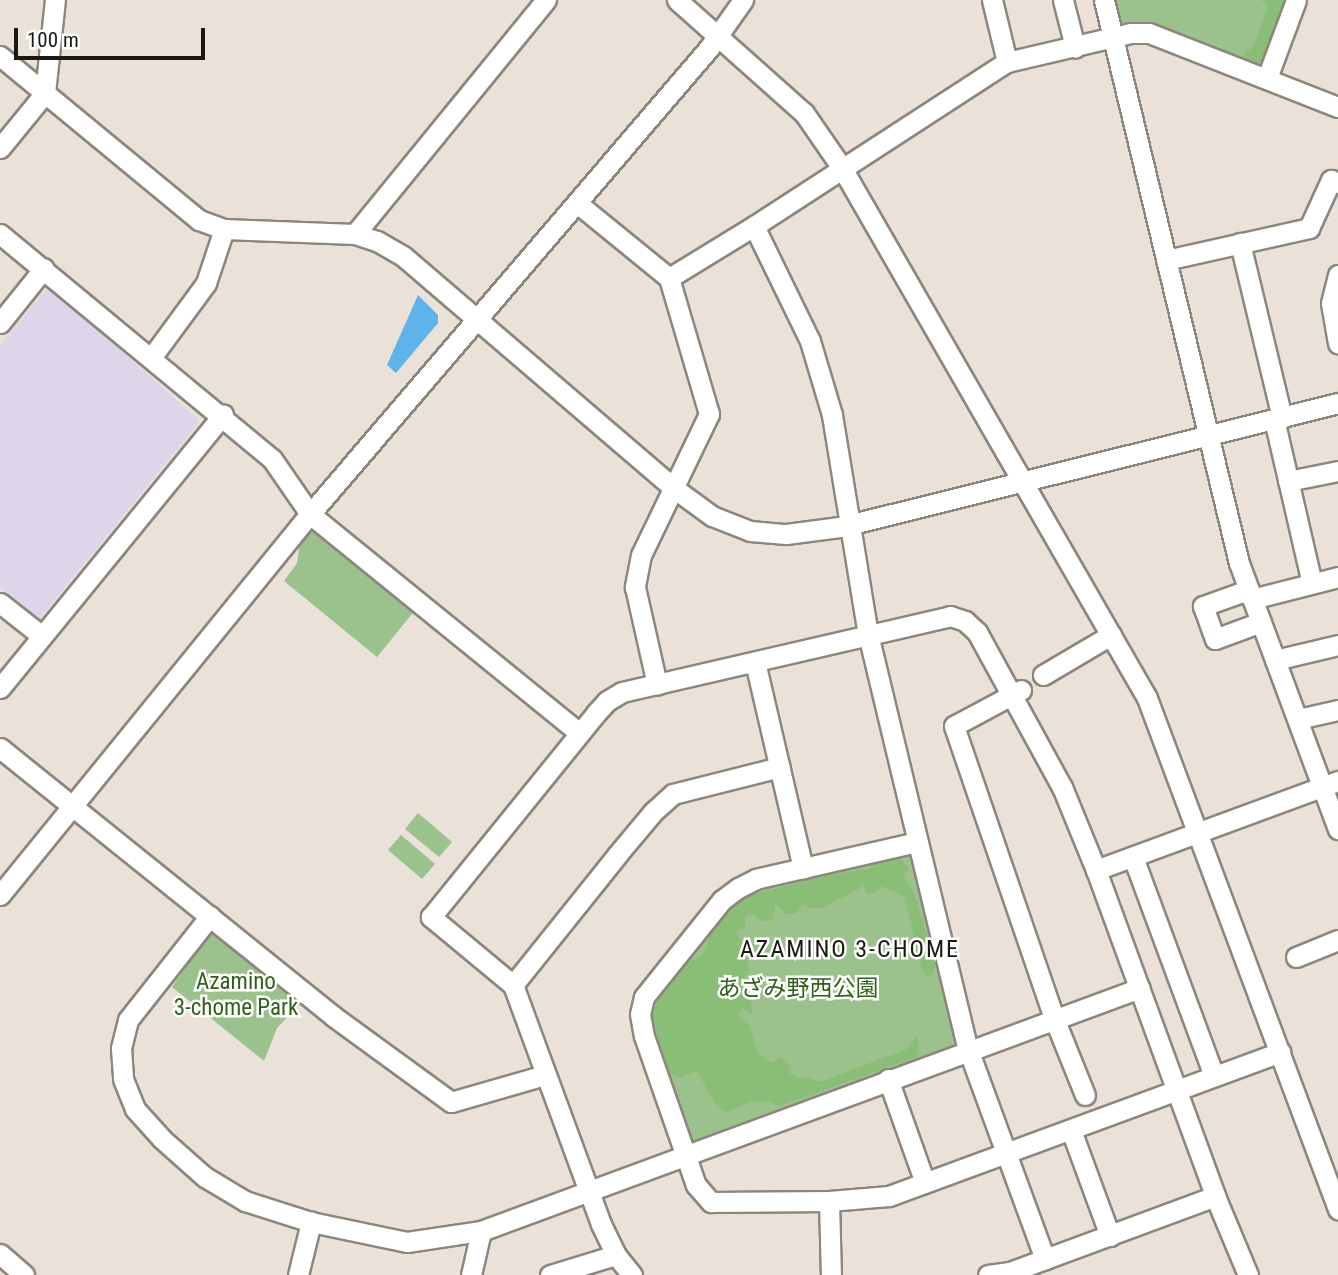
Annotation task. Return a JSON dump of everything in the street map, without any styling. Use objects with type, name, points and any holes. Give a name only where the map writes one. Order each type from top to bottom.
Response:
[{"type":"street","points":[[0,148],[45,93],[55,0]]},
{"type":"street","points":[[355,234],[547,0]]},
{"type":"street","points":[[677,0],[804,113],[842,168],[1147,698],[1338,1209]]},
{"type":"street","points":[[0,895],[310,514],[719,36],[743,0]]},
{"type":"street","points":[[992,0],[1006,62]]},
{"type":"street","points":[[1063,0],[1074,47]]},
{"type":"street","points":[[1104,0],[1234,542],[1250,595],[1298,719],[1330,784],[1338,829]]},
{"type":"street","points":[[1266,78],[1296,0]]},
{"type":"street","points":[[669,278],[1006,62],[1114,37],[1149,33],[1338,107]]},
{"type":"street","points":[[0,56],[199,220],[224,229],[355,234],[377,241],[403,256],[675,489],[712,516],[750,531],[786,534],[850,524],[1338,403]]},
{"type":"street","points":[[1167,260],[1309,228],[1331,180],[1338,183]]},
{"type":"street","points":[[577,204],[669,278],[709,414],[641,555],[635,587],[657,685]]},
{"type":"street","points":[[754,226],[810,341],[832,415],[868,634],[968,1049],[1045,1259]]},
{"type":"street","points":[[151,358],[206,283],[224,229]]},
{"type":"street","points":[[0,234],[223,415],[272,459],[310,514],[579,733]]},
{"type":"street","points":[[1240,243],[1312,583]]},
{"type":"street","points":[[0,323],[44,268]]},
{"type":"street","points":[[1338,275],[1331,303],[1338,343]]},
{"type":"street","points":[[0,688],[223,415]]},
{"type":"street","points":[[1289,481],[1338,471]]},
{"type":"street","points":[[1261,622],[1215,639],[1203,607],[1338,577]]},
{"type":"street","points":[[0,603],[41,636]]},
{"type":"street","points":[[632,1275],[616,1255],[588,1190],[513,985],[431,916],[579,733],[607,701],[622,692],[950,616],[965,621],[977,632],[1016,691],[1062,787],[1096,870],[1215,1196],[1248,1275]]},
{"type":"street","points":[[1043,675],[1111,635]]},
{"type":"street","points":[[1275,660],[1338,645]]},
{"type":"street","points":[[755,662],[803,869]]},
{"type":"street","points":[[1016,691],[954,726],[1054,1018],[1085,1095]]},
{"type":"street","points":[[1298,719],[1338,710]]},
{"type":"street","points":[[0,748],[333,1016],[451,1102],[545,1075]]},
{"type":"street","points":[[513,985],[632,838],[673,794],[780,767]]},
{"type":"street","points":[[1096,870],[1330,784]]},
{"type":"street","points":[[917,842],[756,879],[722,901],[643,997],[640,1014],[644,1036],[696,1185],[711,1202],[829,1201],[888,1196],[1006,1155],[1280,1052]]},
{"type":"street","points":[[1133,857],[1214,1076]]},
{"type":"street","points":[[210,916],[128,1020],[121,1048],[122,1079],[135,1109],[162,1139],[205,1177],[245,1201],[311,1222],[407,1242],[433,1241],[481,1231],[685,1153],[1140,988]]},
{"type":"street","points":[[1296,957],[1338,940]]},
{"type":"street","points":[[888,1079],[925,1183]]},
{"type":"street","points":[[1071,1130],[1110,1236]]},
{"type":"street","points":[[988,1275],[1010,1272],[1215,1196]]},
{"type":"street","points":[[829,1201],[831,1275]]},
{"type":"street","points":[[298,1275],[311,1222]]},
{"type":"street","points":[[471,1275],[481,1231]]},
{"type":"street","points":[[0,1254],[24,1275]]},
{"type":"street","points":[[550,1275],[616,1255]]},
{"type":"shaded area","points":[[49,286],[200,421],[39,619],[0,587],[0,346]]},
{"type":"green space","points":[[1113,0],[1289,0],[1265,64],[1258,68],[1125,25],[1119,20]]},
{"type":"green space","points":[[1260,0],[1287,0],[1264,60],[1257,63],[1244,58],[1245,52],[1253,48],[1267,9],[1266,3]]},
{"type":"green space","points":[[314,525],[416,609],[377,657],[284,581],[297,563],[300,542]]},
{"type":"green space","points":[[418,813],[452,842],[439,857],[405,829]]},
{"type":"green space","points":[[401,835],[435,864],[422,879],[388,850]]},
{"type":"green space","name":"あざみ野西公園","points":[[905,852],[912,856],[956,1037],[954,1046],[697,1142],[688,1140],[650,1031],[648,1014],[652,1000],[723,907],[755,887]]},
{"type":"green space","points":[[901,859],[909,868],[903,877],[913,890],[935,961],[934,973],[927,977],[922,970],[904,896],[881,886],[874,893],[866,894],[863,884],[858,890],[822,908],[810,908],[802,904],[796,914],[786,914],[775,904],[773,919],[761,922],[754,914],[745,916],[745,928],[736,932],[743,943],[750,970],[739,983],[750,998],[753,1014],[742,1008],[738,1015],[749,1024],[758,1054],[772,1063],[781,1057],[790,1067],[789,1073],[799,1079],[805,1077],[820,1082],[907,1049],[918,1035],[916,1057],[780,1106],[766,1101],[749,1102],[726,1112],[715,1104],[697,1071],[678,1078],[669,1074],[652,1017],[661,990],[677,967],[700,957],[706,950],[710,933],[739,898],[816,878],[870,868],[877,862]]},
{"type":"green space","name":"Azamino 3-chome Park","points":[[210,932],[300,1004],[277,1028],[264,1061],[172,987]]},
{"type":"water","points":[[418,295],[438,315],[438,323],[396,373],[387,365]]},
{"type":"district","name":"AZAMINO 3-CHOME","points":[[850,950]]}]
